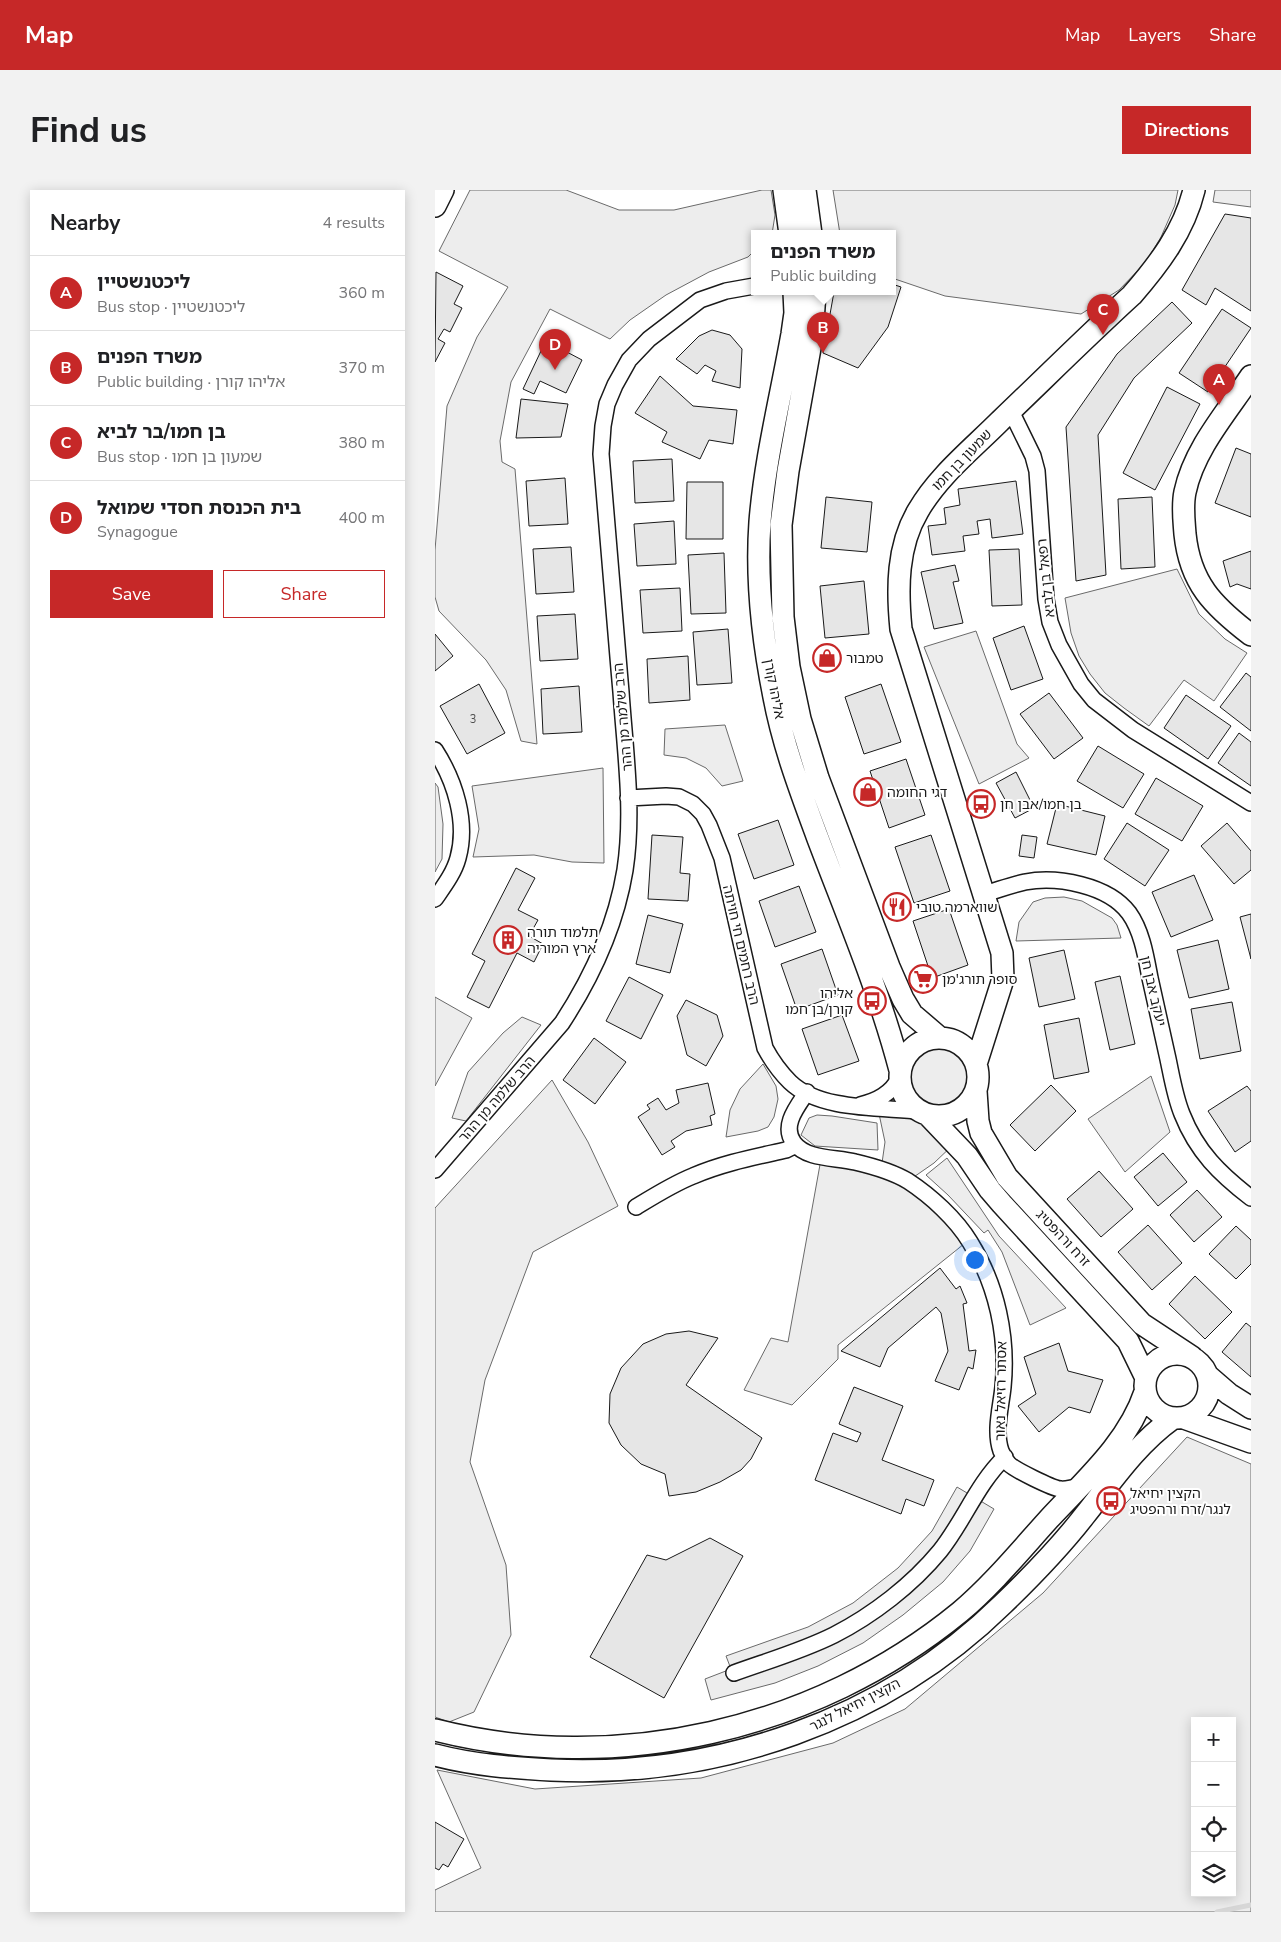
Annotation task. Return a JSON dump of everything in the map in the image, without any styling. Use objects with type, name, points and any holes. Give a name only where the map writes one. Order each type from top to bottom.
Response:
[{"type":"street","points":[[435,206],[443,190]]},
{"type":"street","points":[[784,190],[789,230]]},
{"type":"street","points":[[805,190],[810,230]]},
{"type":"street","name":"שמעון בן חמו","points":[[976,1064],[1003,979],[1002,953],[901,629],[898,604],[899,581],[908,533],[918,511],[944,476],[1132,295],[1150,275],[1174,241],[1185,218],[1194,190]]},
{"type":"street","name":"הרב שלמה מן ההר","points":[[435,1170],[557,1029],[583,988],[610,928],[619,896],[628,839],[628,798],[601,454],[607,404],[629,360],[649,339],[699,300],[726,291],[751,287]]},
{"type":"street","name":"אליהו קורן","points":[[791,295],[795,312],[767,468],[760,524],[763,618],[769,670],[780,724],[798,785],[885,1017],[900,1074]]},
{"type":"street","name":"אליהו קורן","points":[[815,295],[812,337],[787,471],[781,525],[783,616],[789,667],[798,711],[818,778],[889,967],[912,1014],[945,1038]]},
{"type":"street","points":[[1251,376],[1208,439],[1196,463],[1185,493],[1183,512],[1189,560],[1197,582],[1215,605],[1251,635]]},
{"type":"street","name":"רפאל בן לביא","points":[[1011,411],[1035,464],[1046,599],[1050,622],[1071,668],[1090,694],[1111,714],[1133,730],[1251,803]]},
{"type":"street","points":[[435,750],[442,761],[456,794],[461,838],[458,858],[451,874],[435,899]]},
{"type":"street","name":"הרב רחמים חי חויתה","points":[[628,798],[679,797],[693,804],[703,814],[716,838],[722,858],[765,1048],[775,1066],[791,1084],[826,1101],[854,1107]]},
{"type":"street","name":"יעקב אבן חן","points":[[984,894],[1026,882],[1066,882],[1084,885],[1104,893],[1120,903],[1134,923],[1146,960],[1174,1088],[1182,1114],[1193,1138],[1205,1157],[1251,1198]]},
{"type":"street","name":"שמעון בן חמו","points":[[945,1038],[976,1028],[990,1013],[999,995]]},
{"type":"street","points":[[945,1038],[967,1048],[976,1064],[978,1073],[976,1091],[962,1109],[951,1114],[940,1116],[854,1107],[876,1101],[896,1085],[904,1059],[910,1050],[919,1043],[929,1039],[945,1038]]},
{"type":"street","points":[[900,1074],[902,1091],[909,1103],[924,1113]]},
{"type":"street","name":"זרח ורהפטיג","points":[[976,1091],[978,1121],[981,1133],[1007,1176],[1142,1324],[1192,1357]]},
{"type":"street","points":[[636,1207],[667,1188],[693,1176],[725,1165],[786,1150],[797,1145],[790,1133],[790,1121],[807,1092]]},
{"type":"street","name":"זרח ורהפטיג","points":[[924,1113],[967,1156],[1002,1204],[1128,1341],[1145,1385]]},
{"type":"street","name":"אסתר רזיאל נאור","points":[[797,1145],[803,1151],[854,1162],[907,1181],[950,1217],[969,1240],[989,1280],[1003,1337],[1005,1362],[999,1443],[1008,1464],[1017,1470],[1060,1489],[1079,1487]]},
{"type":"street","points":[[1178,1419],[1194,1414],[1205,1402],[1210,1386],[1207,1375],[1199,1362],[1183,1354],[1164,1356],[1156,1362],[1145,1385],[1148,1402],[1154,1410],[1163,1416],[1251,1442]]},
{"type":"street","points":[[1207,1375],[1229,1394],[1251,1408]]},
{"type":"street","name":"הקצין יחיאל לנגר","points":[[435,1730],[486,1740],[526,1745],[570,1747],[636,1745],[707,1734],[758,1721],[798,1708],[849,1684],[933,1633],[987,1586],[1114,1448],[1140,1408],[1145,1385]]},
{"type":"street","name":"הקצין יחיאל לנגר","points":[[435,1755],[482,1764],[524,1769],[570,1771],[638,1769],[712,1758],[807,1730],[833,1719],[921,1670],[977,1629],[1004,1604],[1084,1517],[1136,1452],[1159,1428],[1178,1419]]},
{"type":"street","points":[[735,1673],[833,1636],[880,1606],[904,1587],[926,1568],[941,1550],[990,1472],[1005,1457]]},
{"type":"shaded area","points":[[470,190],[566,190],[619,210],[674,210],[762,190],[771,190],[775,215],[773,230],[751,230],[751,254],[748,257],[709,272],[666,295],[630,320],[610,339],[550,309],[511,382],[500,441],[502,462],[515,469],[537,744],[521,741],[506,690],[486,660],[439,611],[435,597],[435,550],[447,406],[477,337],[508,287],[439,251]]},
{"type":"shaded area","points":[[833,190],[1178,190],[1175,205],[1161,237],[1146,262],[1119,290],[1081,314],[945,296],[896,279],[896,230],[839,230]]},
{"type":"shaded area","points":[[1215,190],[1251,190],[1251,207],[1213,202]]},
{"type":"shaded area","points":[[1177,569],[1199,614],[1225,639],[1247,653],[1214,701],[1184,680],[1149,726],[1105,693],[1090,674],[1079,656],[1071,633],[1065,598]]},
{"type":"shaded area","points":[[976,631],[1017,744],[1029,758],[979,784],[924,647]]},
{"type":"shaded area","points":[[725,725],[743,781],[722,786],[706,768],[686,758],[664,755],[665,729]]},
{"type":"shaded area","points":[[603,768],[604,863],[572,862],[534,855],[473,857],[479,829],[472,786]]},
{"type":"shaded area","points":[[435,783],[438,787],[443,824],[442,859],[435,872]]},
{"type":"shaded area","points":[[1064,897],[1082,901],[1112,918],[1117,925],[1121,938],[1016,941],[1019,922],[1033,902],[1045,898]]},
{"type":"shaded area","points":[[435,997],[472,1018],[435,1086]]},
{"type":"shaded area","points":[[522,1017],[541,1025],[466,1121],[452,1118],[468,1072],[503,1033]]},
{"type":"shaded area","points":[[933,1045],[945,1045],[962,1054],[969,1065],[971,1077],[969,1089],[962,1100],[945,1109],[933,1109],[921,1104],[912,1095],[907,1083],[907,1071],[912,1059],[921,1050]]},
{"type":"shaded area","points":[[763,1064],[776,1086],[778,1099],[774,1117],[768,1127],[758,1131],[726,1137],[730,1110],[740,1089]]},
{"type":"shaded area","points":[[1151,1076],[1170,1132],[1125,1172],[1088,1119]]},
{"type":"shaded area","points":[[552,1080],[588,1142],[618,1206],[533,1252],[485,1380],[470,1462],[506,1565],[511,1635],[474,1712],[449,1722],[435,1717],[435,1208]]},
{"type":"shaded area","points":[[878,1109],[919,1111],[955,1143],[934,1163],[908,1181],[969,1240],[838,1345],[838,1359],[792,1405],[744,1390],[771,1338],[788,1342],[821,1159],[881,1170],[885,1142]]},
{"type":"shaded area","points":[[817,1115],[877,1123],[878,1150],[815,1146],[801,1135],[809,1118]]},
{"type":"shaded area","points":[[947,1158],[999,1236],[1066,1308],[1030,1325],[1002,1252],[988,1230],[984,1233],[926,1175]]},
{"type":"shaded area","points":[[1187,1437],[1251,1464],[1251,1912],[435,1912],[435,1890],[481,1868],[437,1770],[535,1789],[701,1778],[833,1743],[905,1709],[1043,1593]]},
{"type":"shaded area","points":[[957,1487],[994,1509],[970,1551],[943,1582],[903,1615],[863,1643],[818,1666],[775,1683],[711,1700],[705,1679],[731,1669],[726,1656],[808,1627],[853,1603],[898,1568],[932,1531]]},
{"type":"building","points":[[1225,214],[1251,218],[1251,311],[1215,288],[1206,305],[1182,290]]},
{"type":"building","points":[[436,272],[463,286],[454,304],[462,308],[450,332],[444,329],[438,339],[445,343],[435,362]]},
{"type":"building","points":[[896,285],[901,287],[888,327],[858,368],[823,353],[833,295],[896,295]]},
{"type":"building","points":[[1172,302],[1192,323],[1134,378],[1098,435],[1106,575],[1076,581],[1066,427],[1117,354]]},
{"type":"building","points":[[1222,309],[1251,328],[1208,392],[1179,373]]},
{"type":"building","points":[[712,330],[730,335],[742,349],[740,388],[712,381],[716,371],[705,365],[697,374],[676,359],[699,336]]},
{"type":"building","points":[[549,334],[568,343],[565,351],[582,360],[566,393],[540,381],[534,394],[523,389]]},
{"type":"building","points":[[660,376],[693,406],[737,410],[733,444],[709,440],[700,459],[662,442],[667,432],[635,413]]},
{"type":"building","points":[[1167,387],[1200,404],[1155,490],[1123,473]]},
{"type":"building","points":[[521,399],[568,404],[561,437],[516,438]]},
{"type":"building","points":[[1236,448],[1251,454],[1251,517],[1215,503]]},
{"type":"building","points":[[672,459],[674,501],[635,503],[633,461]]},
{"type":"building","points":[[565,478],[568,524],[529,526],[526,481]]},
{"type":"building","points":[[1016,481],[1023,534],[992,538],[990,519],[977,521],[979,534],[963,536],[965,551],[932,555],[928,526],[946,524],[944,508],[960,505],[958,489]]},
{"type":"building","points":[[687,482],[723,482],[723,539],[686,539]]},
{"type":"building","points":[[826,497],[872,502],[867,552],[821,548]]},
{"type":"building","points":[[1152,497],[1155,567],[1121,569],[1118,499]]},
{"type":"building","points":[[674,521],[676,564],[637,566],[634,524]]},
{"type":"building","points":[[571,547],[574,592],[536,594],[533,549]]},
{"type":"building","points":[[1019,549],[1022,605],[992,606],[989,550]]},
{"type":"building","points":[[1251,551],[1251,589],[1237,584],[1230,587],[1223,561]]},
{"type":"building","points":[[724,553],[726,613],[691,614],[688,555]]},
{"type":"building","points":[[955,565],[959,581],[953,582],[963,623],[934,629],[921,572]]},
{"type":"building","points":[[864,581],[869,634],[825,638],[820,586]]},
{"type":"building","points":[[680,588],[682,631],[643,633],[640,590]]},
{"type":"building","points":[[575,614],[578,659],[540,661],[537,616]]},
{"type":"building","points":[[1024,626],[1043,679],[1011,690],[993,638]]},
{"type":"building","points":[[728,629],[732,683],[697,685],[693,632]]},
{"type":"building","points":[[435,634],[453,656],[435,671]]},
{"type":"building","points":[[688,656],[690,700],[649,703],[647,659]]},
{"type":"building","points":[[1246,673],[1251,677],[1251,731],[1220,707]]},
{"type":"building","points":[[479,684],[505,733],[467,754],[440,706]]},
{"type":"building","points":[[881,684],[901,742],[864,754],[845,697]]},
{"type":"building","points":[[579,686],[582,732],[543,734],[541,689]]},
{"type":"building","points":[[1049,693],[1083,738],[1054,759],[1020,714]]},
{"type":"building","points":[[1186,695],[1231,726],[1208,759],[1164,728]]},
{"type":"building","points":[[1239,733],[1251,742],[1251,786],[1218,763]]},
{"type":"building","points":[[1098,746],[1144,774],[1123,808],[1077,781]]},
{"type":"building","points":[[906,759],[925,815],[889,828],[870,771]]},
{"type":"building","points":[[1016,772],[1034,808],[1015,818],[996,783]]},
{"type":"building","points":[[1156,778],[1203,806],[1182,841],[1135,814]]},
{"type":"building","points":[[1057,804],[1105,816],[1096,855],[1047,844]]},
{"type":"building","points":[[778,820],[794,865],[754,879],[738,834]]},
{"type":"building","points":[[1127,823],[1169,850],[1145,886],[1104,859]]},
{"type":"building","points":[[1227,823],[1251,851],[1251,870],[1234,884],[1201,846]]},
{"type":"building","points":[[652,835],[683,837],[680,873],[690,874],[688,901],[648,899]]},
{"type":"building","points":[[931,835],[950,891],[914,903],[895,847]]},
{"type":"building","points":[[1022,835],[1037,837],[1034,858],[1019,856]]},
{"type":"building","name":"תלמוד תורה ארץ המוריה","points":[[516,868],[535,878],[518,910],[538,920],[529,936],[543,944],[534,962],[517,953],[489,1008],[467,997],[485,961],[472,954]]},
{"type":"building","points":[[1194,875],[1213,920],[1171,937],[1152,892]]},
{"type":"building","points":[[799,886],[816,932],[775,947],[759,901]]},
{"type":"building","points":[[949,909],[968,965],[932,978],[913,921]]},
{"type":"building","points":[[1251,914],[1251,959],[1240,917]]},
{"type":"building","points":[[648,915],[683,924],[670,973],[636,964]]},
{"type":"building","points":[[1218,940],[1229,989],[1189,998],[1177,950]]},
{"type":"building","points":[[822,949],[838,995],[797,1010],[781,964]]},
{"type":"building","points":[[1064,950],[1075,999],[1039,1007],[1029,958]]},
{"type":"building","points":[[1120,976],[1135,1044],[1110,1050],[1095,982]]},
{"type":"building","points":[[629,977],[663,995],[641,1039],[606,1021]]},
{"type":"building","points":[[686,1000],[717,1015],[723,1036],[706,1066],[687,1055],[677,1016]]},
{"type":"building","points":[[1232,1002],[1241,1051],[1200,1059],[1191,1009]]},
{"type":"building","points":[[842,1015],[859,1061],[818,1075],[802,1029]]},
{"type":"building","points":[[1079,1018],[1089,1072],[1054,1079],[1044,1025]]},
{"type":"building","points":[[594,1038],[626,1062],[595,1104],[563,1080]]},
{"type":"building","points":[[708,1083],[715,1114],[710,1116],[712,1125],[686,1131],[671,1141],[675,1147],[662,1155],[638,1117],[650,1109],[647,1105],[658,1098],[666,1110],[679,1103],[676,1090]]},
{"type":"building","points":[[1051,1085],[1076,1111],[1035,1151],[1010,1125]]},
{"type":"building","points":[[1247,1086],[1251,1091],[1251,1141],[1235,1152],[1208,1111]]},
{"type":"building","points":[[1163,1153],[1187,1182],[1158,1206],[1134,1177]]},
{"type":"building","points":[[1099,1171],[1133,1209],[1101,1237],[1067,1199]]},
{"type":"building","points":[[1197,1190],[1222,1217],[1194,1242],[1170,1215]]},
{"type":"building","points":[[1148,1225],[1182,1263],[1152,1290],[1118,1252]]},
{"type":"building","points":[[1236,1226],[1251,1240],[1251,1264],[1236,1279],[1209,1254]]},
{"type":"building","points":[[940,1268],[956,1289],[960,1286],[967,1303],[963,1304],[969,1351],[976,1350],[973,1369],[968,1367],[959,1390],[935,1381],[948,1351],[941,1313],[936,1307],[888,1348],[880,1367],[841,1351]]},
{"type":"building","points":[[1195,1276],[1232,1312],[1205,1339],[1169,1304]]},
{"type":"building","points":[[1246,1323],[1251,1327],[1251,1377],[1222,1352]]},
{"type":"building","points":[[689,1331],[718,1338],[686,1385],[762,1438],[751,1459],[741,1470],[720,1482],[696,1492],[669,1496],[665,1474],[641,1464],[621,1445],[609,1423],[610,1394],[621,1368],[643,1344],[666,1334]]},
{"type":"building","points":[[1059,1343],[1068,1371],[1103,1380],[1090,1413],[1069,1407],[1039,1432],[1018,1406],[1036,1394],[1024,1357]]},
{"type":"building","points":[[854,1387],[903,1406],[882,1460],[934,1480],[924,1506],[906,1499],[901,1514],[815,1480],[833,1433],[857,1442],[861,1433],[839,1424]]},
{"type":"building","points":[[710,1538],[743,1556],[664,1698],[590,1657],[647,1555],[666,1560]]},
{"type":"building","points":[[435,1822],[464,1839],[448,1867],[443,1864],[439,1870],[435,1868]]},
{"type":"waterway","points":[[1217,1912],[1251,1905]]},
{"type":"place","name":"בן חמו/בר לביא","points":[[1103,335]]},
{"type":"place","name":"משרד הפנים","points":[[823,353]]},
{"type":"place","name":"בית הכנסת חסדי שמואל","points":[[555,370]]},
{"type":"place","name":"ליכטנשטיין","points":[[1219,405]]},
{"type":"place","name":"טמבור","points":[[827,658]]},
{"type":"place","name":"דגי החומה","points":[[868,792]]},
{"type":"place","name":"בן חמו/אבן חן","points":[[981,804]]},
{"type":"place","name":"שווארמה טובי","points":[[897,907]]},
{"type":"place","name":"תלמוד תורה ארץ המוריה","points":[[508,940]]},
{"type":"place","name":"סופר תורג'מן","points":[[923,979]]},
{"type":"place","name":"אליהו קורן/בן חמו","points":[[872,1001]]},
{"type":"place","name":"הקצין יחיאל לנגר/זרח ורהפטיג","points":[[1111,1501]]}]
